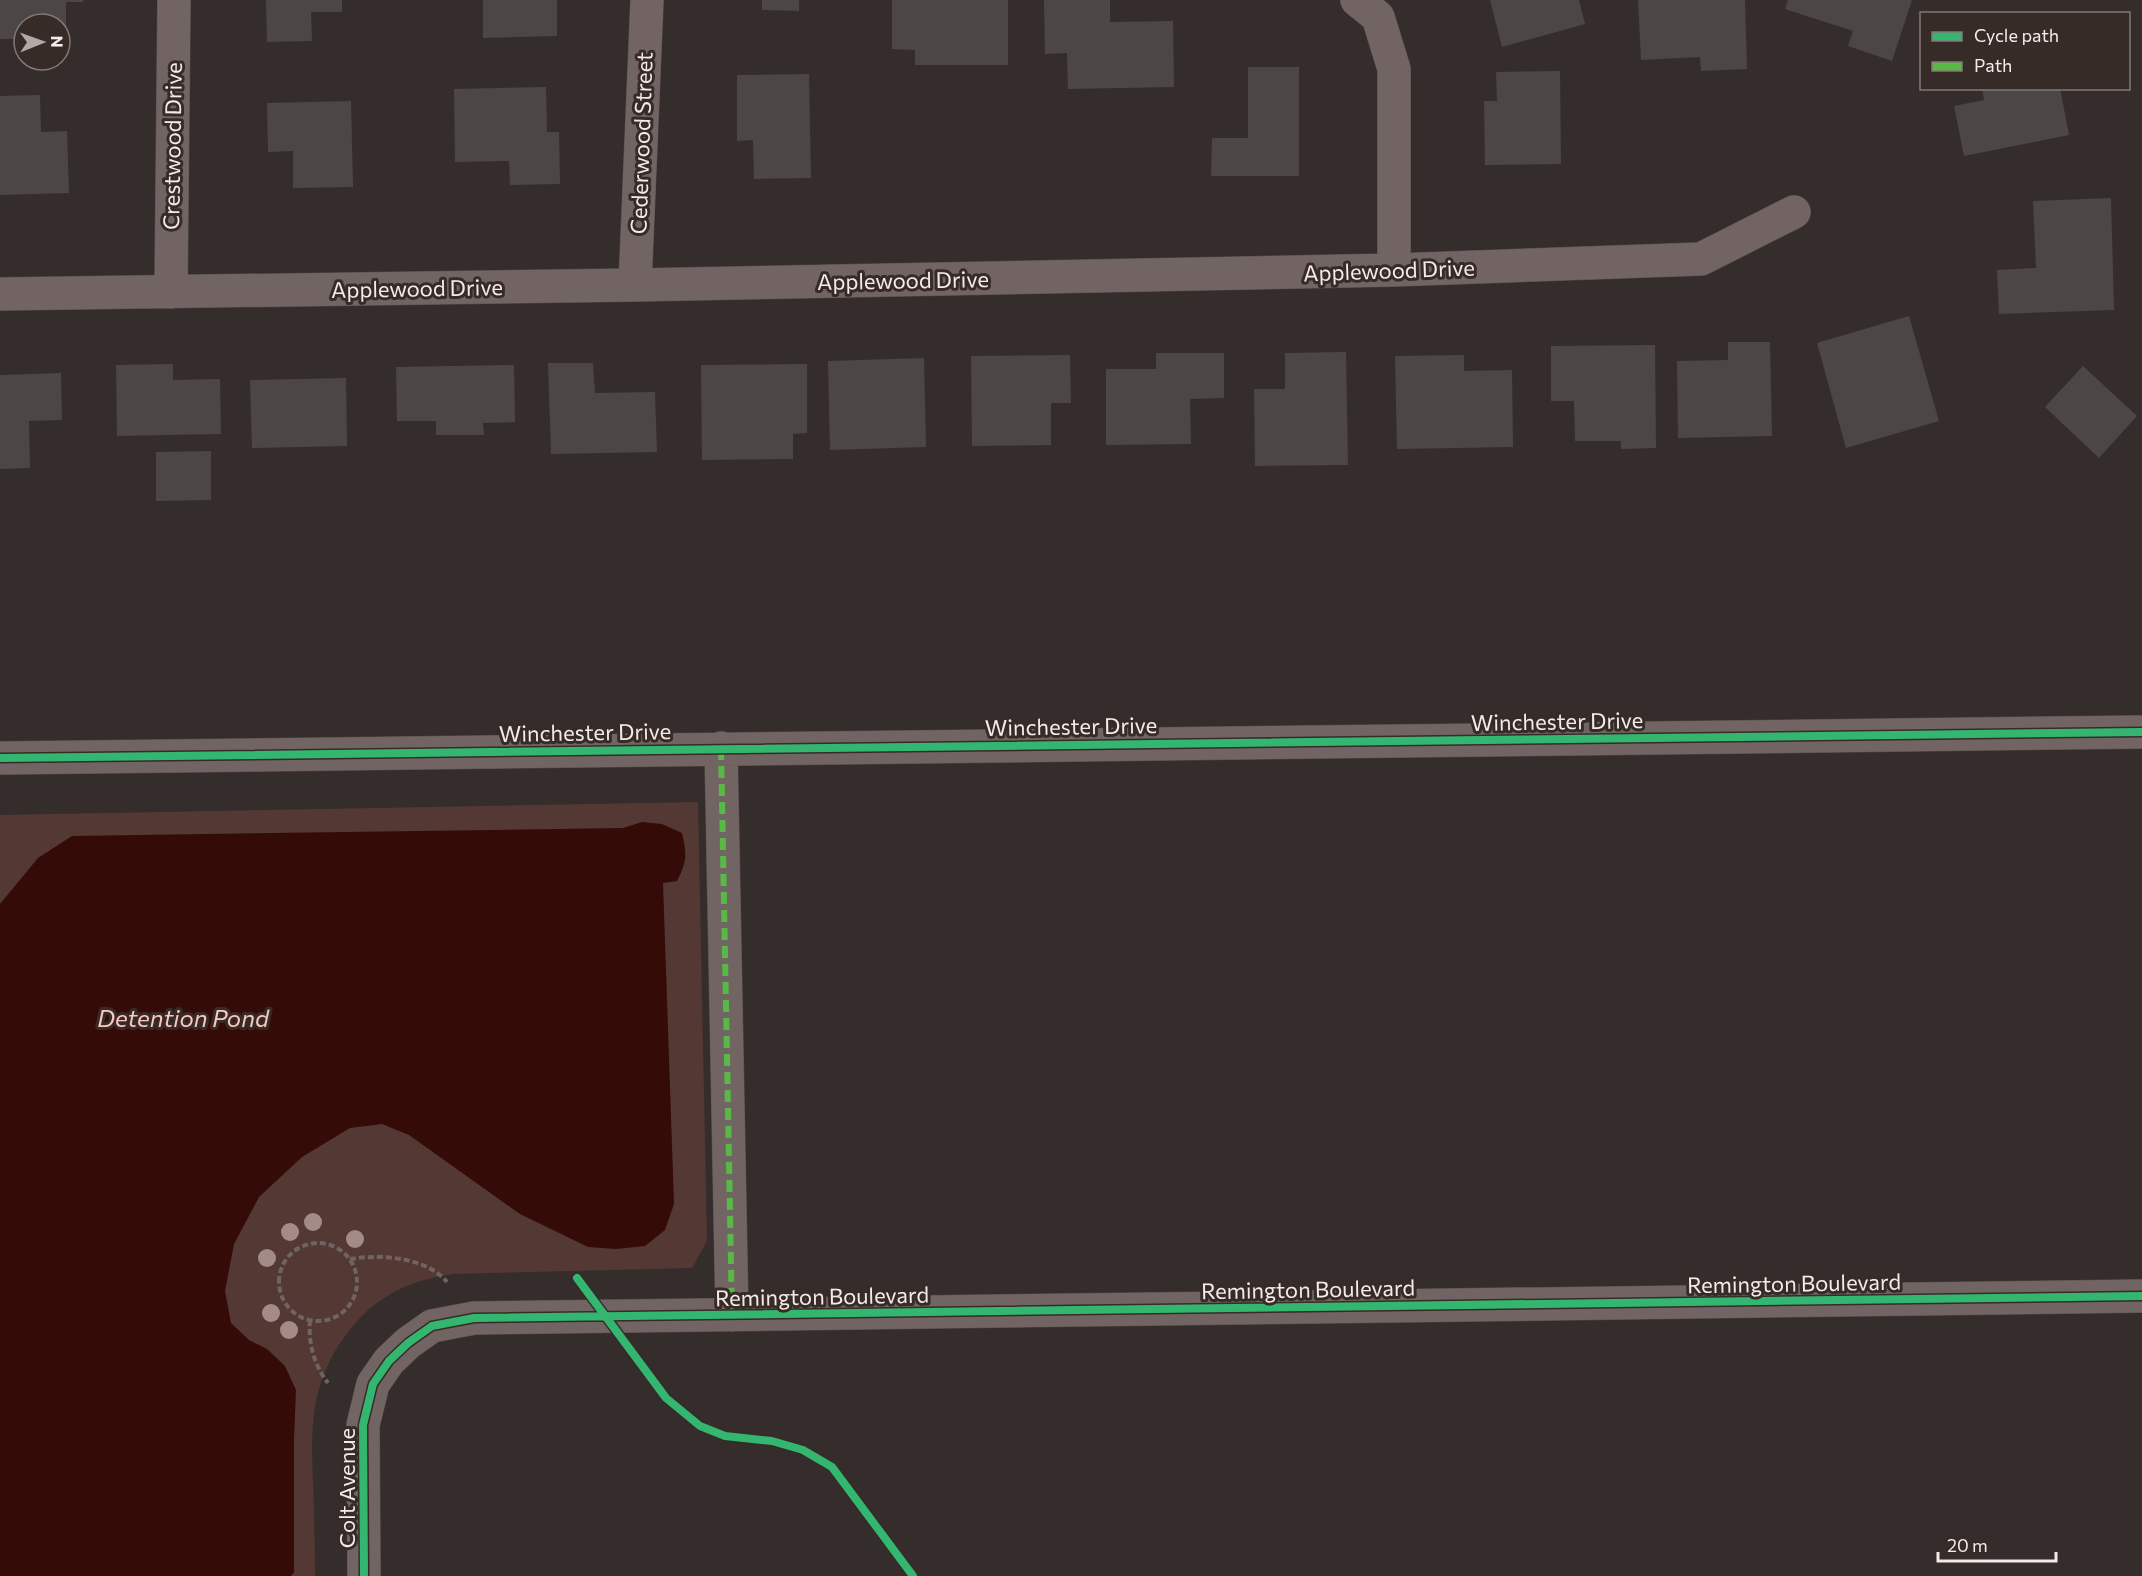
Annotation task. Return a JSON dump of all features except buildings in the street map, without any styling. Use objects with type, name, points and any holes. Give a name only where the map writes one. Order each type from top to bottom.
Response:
[{"type":"street","name":"Crestwood Drive","points":[[171,292],[174,0]]},
{"type":"street","name":"Cederwood Street","points":[[635,285],[647,0]]},
{"type":"street","points":[[1357,0],[1377,17],[1394,69],[1394,270]]},
{"type":"street","name":"Applewood Drive","points":[[0,294],[635,285],[1394,270],[1701,259],[1794,212]]},
{"type":"street","name":"Winchester Drive","points":[[0,758],[2142,732]]},
{"type":"street","points":[[721,748],[732,1315]]},
{"type":"street","name":"Remington Boulevard","points":[[474,1318],[2142,1296]]},
{"type":"street","name":"Colt Avenue","points":[[364,1576],[363,1425],[373,1384],[388,1361],[432,1326],[474,1318]]},
{"type":"path","points":[[321,1243],[344,1252],[356,1273],[357,1285],[348,1308],[339,1316],[328,1320],[310,1320],[290,1310],[282,1298],[279,1286],[280,1272],[286,1260],[295,1250],[308,1244],[321,1243]]},
{"type":"path","points":[[350,1260],[362,1257],[401,1260],[441,1274],[447,1282]]},
{"type":"path","points":[[310,1320],[312,1354],[321,1375],[328,1383]]},
{"type":"shaded area","name":"Detention Pond","points":[[698,802],[707,1241],[692,1268],[453,1274],[406,1286],[384,1298],[369,1310],[355,1323],[334,1354],[325,1371],[315,1407],[312,1444],[315,1576],[0,1576],[0,815]]},
{"type":"water","name":"Detention Pond","points":[[642,822],[662,824],[682,833],[685,852],[683,868],[677,881],[663,883],[674,1204],[665,1230],[645,1246],[616,1249],[588,1247],[520,1214],[409,1135],[382,1124],[350,1128],[302,1157],[259,1197],[234,1244],[225,1291],[231,1323],[249,1340],[267,1349],[285,1366],[296,1390],[294,1572],[291,1576],[0,1576],[0,904],[38,858],[72,836],[623,828]]},
{"type":"marked path","points":[[721,748],[732,1315]]},
{"type":"cycle path","points":[[0,758],[2142,732]]},
{"type":"cycle path","points":[[577,1278],[666,1398],[700,1426],[725,1436],[772,1441],[803,1450],[832,1467],[913,1576]]},
{"type":"cycle path","points":[[364,1576],[363,1425],[373,1384],[389,1361],[408,1343],[432,1326],[474,1318],[2142,1296]]}]
